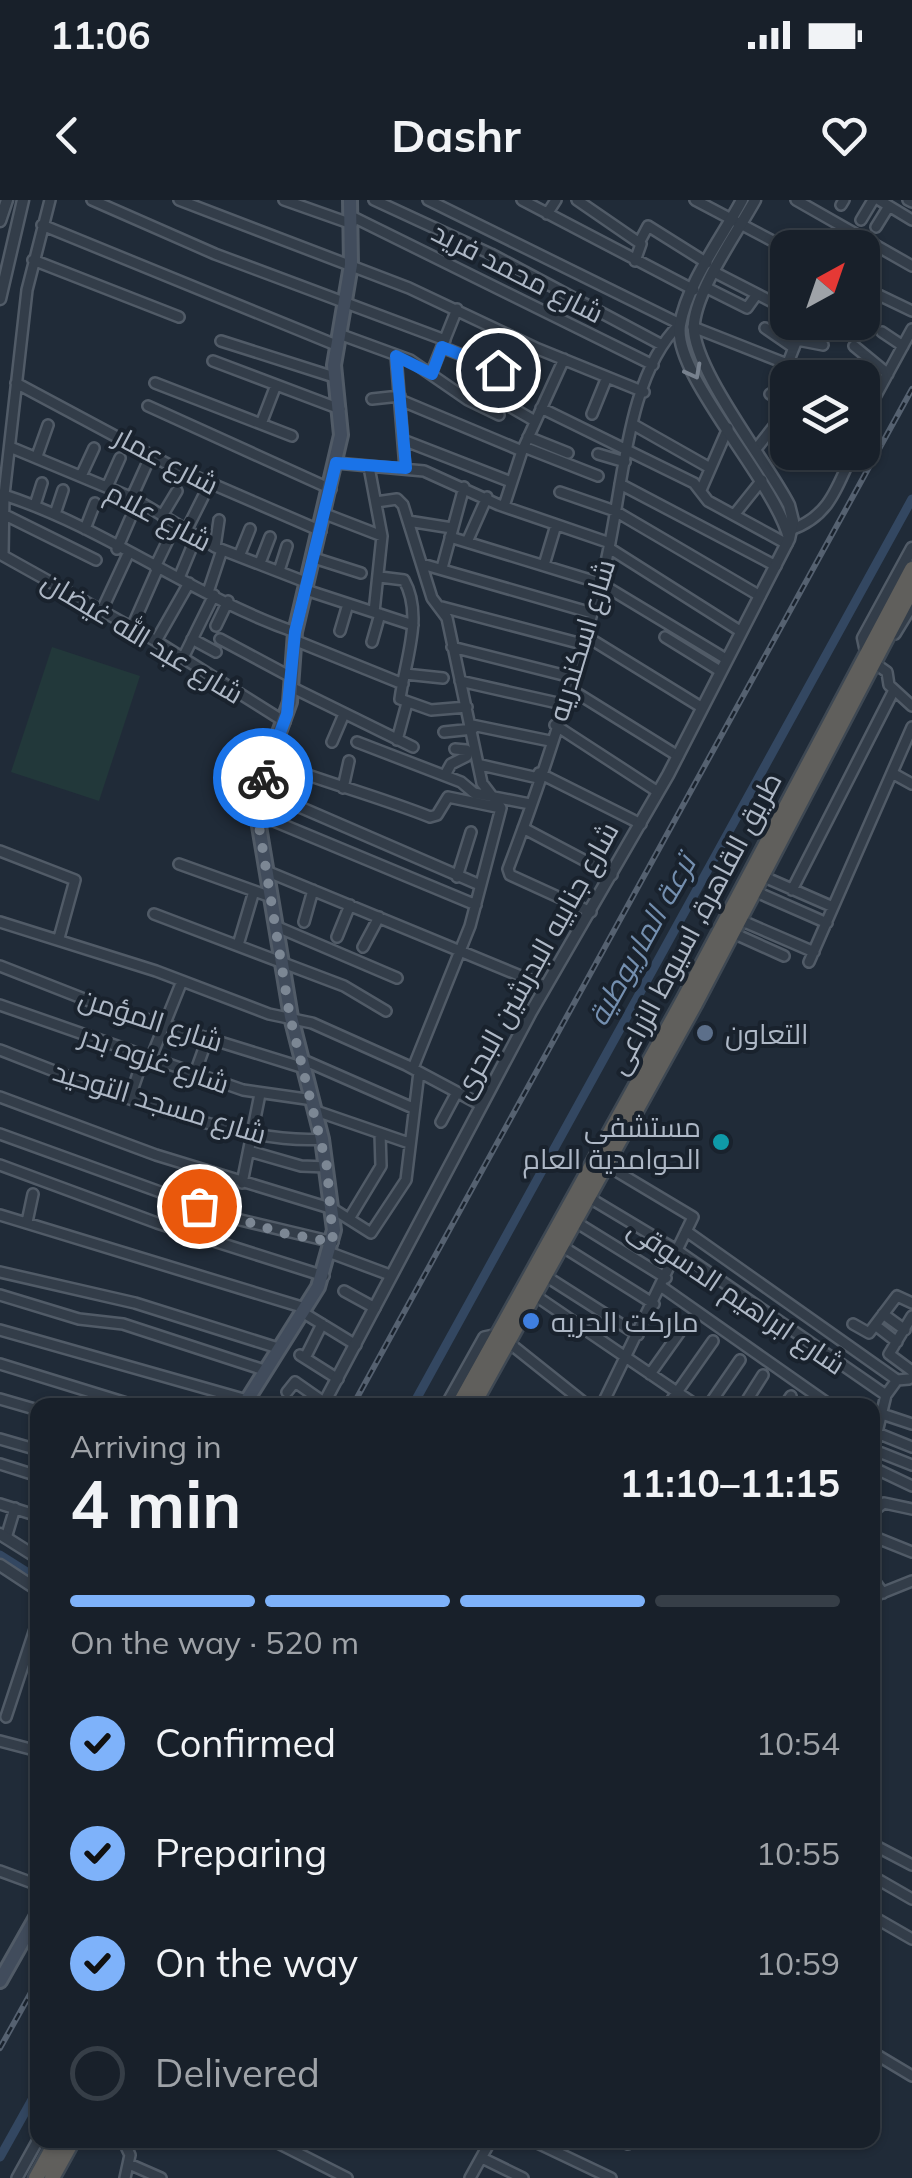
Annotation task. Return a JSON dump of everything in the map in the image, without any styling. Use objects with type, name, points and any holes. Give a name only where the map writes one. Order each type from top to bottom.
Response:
[{"type":"highway","name":"طريق القاهرة, اسيوط الزراعى","points":[[463,1398],[533,1294],[736,926],[870,657],[881,646],[912,569]]},
{"type":"highway","name":"طريق القاهرة, اسيوط الزراعى","points":[[476,1398],[503,1338],[684,999],[892,615],[912,590]]},
{"type":"highway","points":[[36,2178],[53,2148]]},
{"type":"highway","points":[[52,2178],[68,2148]]},
{"type":"main road","points":[[249,1398],[324,1276],[332,1248],[333,1209],[327,1167],[290,1017],[257,814],[269,760],[284,722],[295,636],[336,463],[340,409],[334,378],[351,265],[350,200]]},
{"type":"main road","points":[[0,1981],[30,1928]]},
{"type":"street","points":[[0,221],[6,200]]},
{"type":"street","points":[[0,300],[23,200]]},
{"type":"street","points":[[2,555],[16,383],[33,260],[50,200]]},
{"type":"street","points":[[92,200],[215,254],[444,343],[498,370],[504,368],[510,354]]},
{"type":"street","points":[[179,200],[351,265],[644,392]]},
{"type":"street","points":[[284,200],[352,220],[654,365]]},
{"type":"street","name":"شارع محمد فريد","points":[[374,200],[491,254],[662,346]]},
{"type":"street","points":[[428,200],[680,324]]},
{"type":"street","points":[[522,200],[694,290]]},
{"type":"street","points":[[547,214],[556,200]]},
{"type":"street","points":[[577,200],[589,204],[640,243]]},
{"type":"street","points":[[695,200],[770,240]]},
{"type":"street","points":[[736,223],[742,200]]},
{"type":"street","points":[[755,200],[694,290],[680,324],[685,355],[762,480],[789,536]]},
{"type":"street","points":[[796,200],[912,266]]},
{"type":"street","points":[[880,202],[912,220]]},
{"type":"street","points":[[861,220],[880,202]]},
{"type":"street","points":[[876,227],[880,202]]},
{"type":"street","points":[[42,225],[338,339],[396,356],[499,415]]},
{"type":"street","points":[[635,261],[647,226],[770,301]]},
{"type":"street","points":[[33,260],[179,316]]},
{"type":"street","points":[[712,268],[693,327],[700,356],[789,505],[789,536]]},
{"type":"street","points":[[708,288],[745,308],[757,294]]},
{"type":"street","points":[[880,295],[912,312]]},
{"type":"street","points":[[432,374],[457,309]]},
{"type":"street","name":"شارع اسكندريه","points":[[591,912],[509,873],[592,613],[644,392],[662,346],[680,324]]},
{"type":"street","points":[[693,327],[794,354],[823,346]]},
{"type":"street","points":[[765,328],[794,354]]},
{"type":"street","points":[[881,386],[912,330]]},
{"type":"street","points":[[743,343],[748,332]]},
{"type":"street","points":[[882,332],[903,346]]},
{"type":"street","points":[[792,360],[798,340]]},
{"type":"street","points":[[221,342],[334,378]]},
{"type":"street","points":[[854,346],[888,374]]},
{"type":"street","points":[[396,356],[406,468]]},
{"type":"street","points":[[213,360],[340,409]]},
{"type":"street","points":[[504,506],[524,445],[564,360]]},
{"type":"street","points":[[592,414],[607,377]]},
{"type":"street","points":[[155,382],[292,436]]},
{"type":"street","name":"شارع عمار","points":[[16,383],[173,468],[321,531]]},
{"type":"street","points":[[261,424],[276,385]]},
{"type":"street","points":[[372,399],[400,398],[462,426],[524,445],[598,476]]},
{"type":"street","points":[[496,398],[535,421]]},
{"type":"street","points":[[462,426],[471,402]]},
{"type":"street","points":[[148,406],[331,489]]},
{"type":"street","points":[[541,408],[701,490],[708,501],[789,536]]},
{"type":"street","points":[[634,425],[710,468]]},
{"type":"street","points":[[36,456],[48,426]]},
{"type":"street","points":[[701,490],[728,428]]},
{"type":"street","points":[[756,450],[770,431]]},
{"type":"street","points":[[403,440],[511,482]]},
{"type":"street","points":[[524,445],[568,453]]},
{"type":"street","name":"شارع علام","points":[[10,447],[132,497],[196,537],[279,571],[307,587],[413,625]]},
{"type":"street","points":[[81,476],[94,448]]},
{"type":"street","points":[[598,454],[625,462]]},
{"type":"street","points":[[107,486],[120,458]]},
{"type":"street","points":[[336,463],[406,468],[464,487],[609,546],[740,631]]},
{"type":"street","points":[[132,497],[146,466]]},
{"type":"street","points":[[369,467],[382,536],[372,642]]},
{"type":"street","points":[[789,536],[822,512],[844,470]]},
{"type":"street","points":[[734,514],[762,480]]},
{"type":"street","points":[[34,505],[42,483]]},
{"type":"street","points":[[620,484],[776,566]]},
{"type":"street","points":[[442,568],[464,487]]},
{"type":"street","points":[[56,514],[64,490]]},
{"type":"street","points":[[162,516],[177,490]]},
{"type":"street","points":[[560,492],[615,511],[760,596]]},
{"type":"street","points":[[4,495],[56,514],[117,549],[295,636],[404,679],[443,678]]},
{"type":"street","points":[[467,542],[487,497]]},
{"type":"street","points":[[186,531],[203,498]]},
{"type":"street","points":[[376,502],[399,500],[432,598],[442,607],[583,640],[701,708]]},
{"type":"street","points":[[84,528],[95,503]]},
{"type":"street","points":[[3,514],[96,560]]},
{"type":"street","points":[[325,514],[382,536]]},
{"type":"street","points":[[117,549],[130,519]]},
{"type":"street","points":[[184,658],[211,593],[219,548],[219,520]]},
{"type":"street","points":[[408,521],[600,583],[726,660]]},
{"type":"street","points":[[544,564],[556,525]]},
{"type":"street","points":[[240,554],[250,529]]},
{"type":"street","points":[[132,627],[170,536]]},
{"type":"street","name":"شارع جنابيه البدرشين البحرى","points":[[327,1398],[545,986],[678,756],[789,536]]},
{"type":"street","points":[[156,641],[184,580],[196,537]]},
{"type":"street","points":[[260,563],[270,537]]},
{"type":"street","points":[[279,571],[287,546]]},
{"type":"street","points":[[912,548],[863,638],[870,657],[887,672],[894,690],[912,706]]},
{"type":"street","points":[[102,610],[128,554]]},
{"type":"street","name":"شارع عبد الله غيضان","points":[[2,555],[156,641],[284,722]]},
{"type":"street","points":[[314,558],[361,574]]},
{"type":"street","points":[[422,564],[592,613]]},
{"type":"street","points":[[380,577],[406,581],[413,625],[400,699],[431,710],[467,707]]},
{"type":"street","points":[[216,626],[228,601]]},
{"type":"street","points":[[340,631],[348,604]]},
{"type":"street","points":[[881,646],[895,634],[912,606]]},
{"type":"street","points":[[442,607],[484,786],[500,803]]},
{"type":"street","points":[[664,636],[720,671]]},
{"type":"street","points":[[192,639],[216,652]]},
{"type":"street","points":[[220,639],[344,714],[413,747]]},
{"type":"street","points":[[452,647],[569,682],[678,756]]},
{"type":"street","points":[[460,680],[562,704]]},
{"type":"street","points":[[792,890],[894,690]]},
{"type":"street","points":[[397,740],[407,703]]},
{"type":"street","points":[[332,742],[344,714]]},
{"type":"street","points":[[555,725],[658,792]]},
{"type":"street","points":[[444,732],[473,727],[550,741]]},
{"type":"street","points":[[736,926],[812,957],[892,772],[908,748],[912,727]]},
{"type":"street","points":[[357,742],[464,783],[472,792],[500,803]]},
{"type":"street","points":[[444,775],[449,766],[467,756],[466,750],[455,749]]},
{"type":"street","points":[[269,760],[343,788],[387,798],[430,817],[436,815],[448,797],[530,804]]},
{"type":"street","points":[[343,788],[350,761]]},
{"type":"street","points":[[480,765],[539,776],[641,824]]},
{"type":"street","points":[[892,772],[912,784]]},
{"type":"street","points":[[258,799],[302,808],[398,846],[480,885]]},
{"type":"street","points":[[0,1097],[242,1183],[333,1209],[372,1232],[404,1185],[416,1070],[476,905],[500,803]]},
{"type":"street","points":[[257,814],[476,905]]},
{"type":"street","points":[[523,828],[612,875]]},
{"type":"street","points":[[457,876],[471,832]]},
{"type":"street","points":[[0,851],[75,880],[59,938]]},
{"type":"street","points":[[180,864],[270,897]]},
{"type":"street","points":[[266,871],[545,986]]},
{"type":"street","points":[[762,876],[834,907]]},
{"type":"street","points":[[304,922],[314,890]]},
{"type":"street","points":[[238,945],[254,892]]},
{"type":"street","points":[[754,892],[826,922]]},
{"type":"street","points":[[337,937],[350,905]]},
{"type":"street","points":[[154,914],[344,986],[386,1011]]},
{"type":"street","points":[[364,947],[378,917]]},
{"type":"street","points":[[0,922],[59,938],[259,1010],[290,1017],[416,1070],[481,1106]]},
{"type":"street","points":[[275,926],[397,978]]},
{"type":"street","points":[[736,926],[784,956]]},
{"type":"street","name":"شارع المؤمن","points":[[0,966],[97,1004],[303,1064],[413,1108]]},
{"type":"street","points":[[130,1097],[182,980]]},
{"type":"street","name":"شارع غزوه بدر","points":[[0,1004],[194,1073],[314,1106],[409,1142]]},
{"type":"street","points":[[194,1073],[208,1037]]},
{"type":"street","name":"شارع مسجد التوحيد","points":[[0,1050],[130,1097],[252,1134],[322,1140]]},
{"type":"street","points":[[441,1122],[457,1092]]},
{"type":"street","points":[[242,1183],[260,1094]]},
{"type":"street","points":[[350,1220],[381,1166],[380,1133]]},
{"type":"street","points":[[0,1134],[232,1218],[332,1248],[390,1275]]},
{"type":"street","points":[[249,1151],[301,1166],[327,1167]]},
{"type":"street","points":[[0,1165],[170,1227],[324,1276]]},
{"type":"street","points":[[606,1165],[692,1217],[654,1304],[606,1398]]},
{"type":"street","points":[[27,1222],[32,1194]]},
{"type":"street","name":"شارع ابراهيم الدسوقى","points":[[588,1197],[678,1251],[886,1395]]},
{"type":"street","points":[[0,1215],[304,1310],[356,1345]]},
{"type":"street","points":[[574,1221],[820,1398]]},
{"type":"street","points":[[686,1231],[897,1380]]},
{"type":"street","points":[[560,1246],[654,1304]]},
{"type":"street","points":[[0,1272],[135,1303],[278,1348]]},
{"type":"street","points":[[544,1275],[638,1335]]},
{"type":"street","points":[[344,1292],[374,1308]]},
{"type":"street","points":[[533,1294],[686,1398]]},
{"type":"street","points":[[0,1295],[79,1320],[123,1324],[264,1370]]},
{"type":"street","points":[[853,1324],[867,1333],[897,1296],[912,1303]]},
{"type":"street","points":[[883,1314],[904,1330]]},
{"type":"street","points":[[911,1376],[890,1356],[912,1316]]},
{"type":"street","points":[[650,1374],[687,1322]]},
{"type":"street","points":[[322,1324],[303,1356],[338,1378]]},
{"type":"street","points":[[876,1325],[897,1342]]},
{"type":"street","points":[[0,1330],[229,1398]]},
{"type":"street","points":[[450,1398],[484,1337],[503,1338],[578,1398]]},
{"type":"street","points":[[673,1398],[713,1341]]},
{"type":"street","points":[[715,1398],[740,1360]]},
{"type":"street","points":[[0,1364],[110,1398]]},
{"type":"street","points":[[748,1398],[763,1375]]},
{"type":"street","points":[[880,1420],[886,1395],[897,1380],[911,1376]]},
{"type":"street","points":[[287,1392],[295,1382],[316,1398]]},
{"type":"street","points":[[0,1399],[30,1408]]},
{"type":"street","points":[[882,1414],[912,1424]]},
{"type":"street","points":[[880,1434],[912,1446]]},
{"type":"street","points":[[0,1438],[30,1447]]},
{"type":"street","points":[[880,1455],[912,1466]]},
{"type":"street","points":[[0,1464],[30,1473]]},
{"type":"street","points":[[880,1471],[912,1486]]},
{"type":"street","points":[[0,1504],[30,1513]]},
{"type":"street","points":[[880,1506],[912,1509]]},
{"type":"street","points":[[15,1508],[3,1536],[30,1553]]},
{"type":"street","points":[[880,1539],[912,1552]]},
{"type":"street","points":[[0,1565],[30,1585]]},
{"type":"street","points":[[880,1593],[912,1581]]},
{"type":"street","points":[[6,1717],[30,1647]]},
{"type":"street","points":[[25,1654],[30,1656]]},
{"type":"street","points":[[0,1740],[30,1749]]},
{"type":"street","points":[[880,1848],[912,1865]]},
{"type":"street","points":[[0,1871],[30,1882]]},
{"type":"street","points":[[880,1880],[912,1898]]},
{"type":"street","points":[[880,1921],[912,1939]]},
{"type":"street","points":[[880,2057],[912,2076]]},
{"type":"street","points":[[18,2178],[34,2148]]},
{"type":"street","points":[[125,2148],[129,2164],[125,2178]]},
{"type":"street","points":[[288,2148],[346,2178]]},
{"type":"street","points":[[486,2178],[472,2175],[487,2148]]},
{"type":"street","points":[[548,2148],[611,2178]]},
{"type":"street","points":[[482,2158],[523,2178]]},
{"type":"street","points":[[129,2164],[160,2178]]},
{"type":"green space","points":[[52,647],[140,676],[99,801],[11,772]]},
{"type":"waterway","name":"ترعة الماريوطية","points":[[417,1398],[912,499]]},
{"type":"waterway","points":[[0,1555],[30,1574]]},
{"type":"waterway","name":"ترعة الماريوطية","points":[[0,2157],[30,2103]]},
{"type":"railway","points":[[357,1398],[912,389]]},
{"type":"railway","points":[[0,2048],[30,1994]]},
{"type":"way so far","points":[[199,1206],[282,1233],[333,1242],[327,1167],[290,1017],[257,814],[263,778]]},
{"type":"place","name":"التعاون","points":[[705,1033]]},
{"type":"place","name":"مستشفى الحوامدية العام","points":[[721,1142]]},
{"type":"place","name":"ماركت الحريه","points":[[531,1321]]},
{"type":"route","points":[[263,778],[290,702],[295,632],[336,463],[406,468],[396,356],[432,374],[442,347],[498,370]]}]
